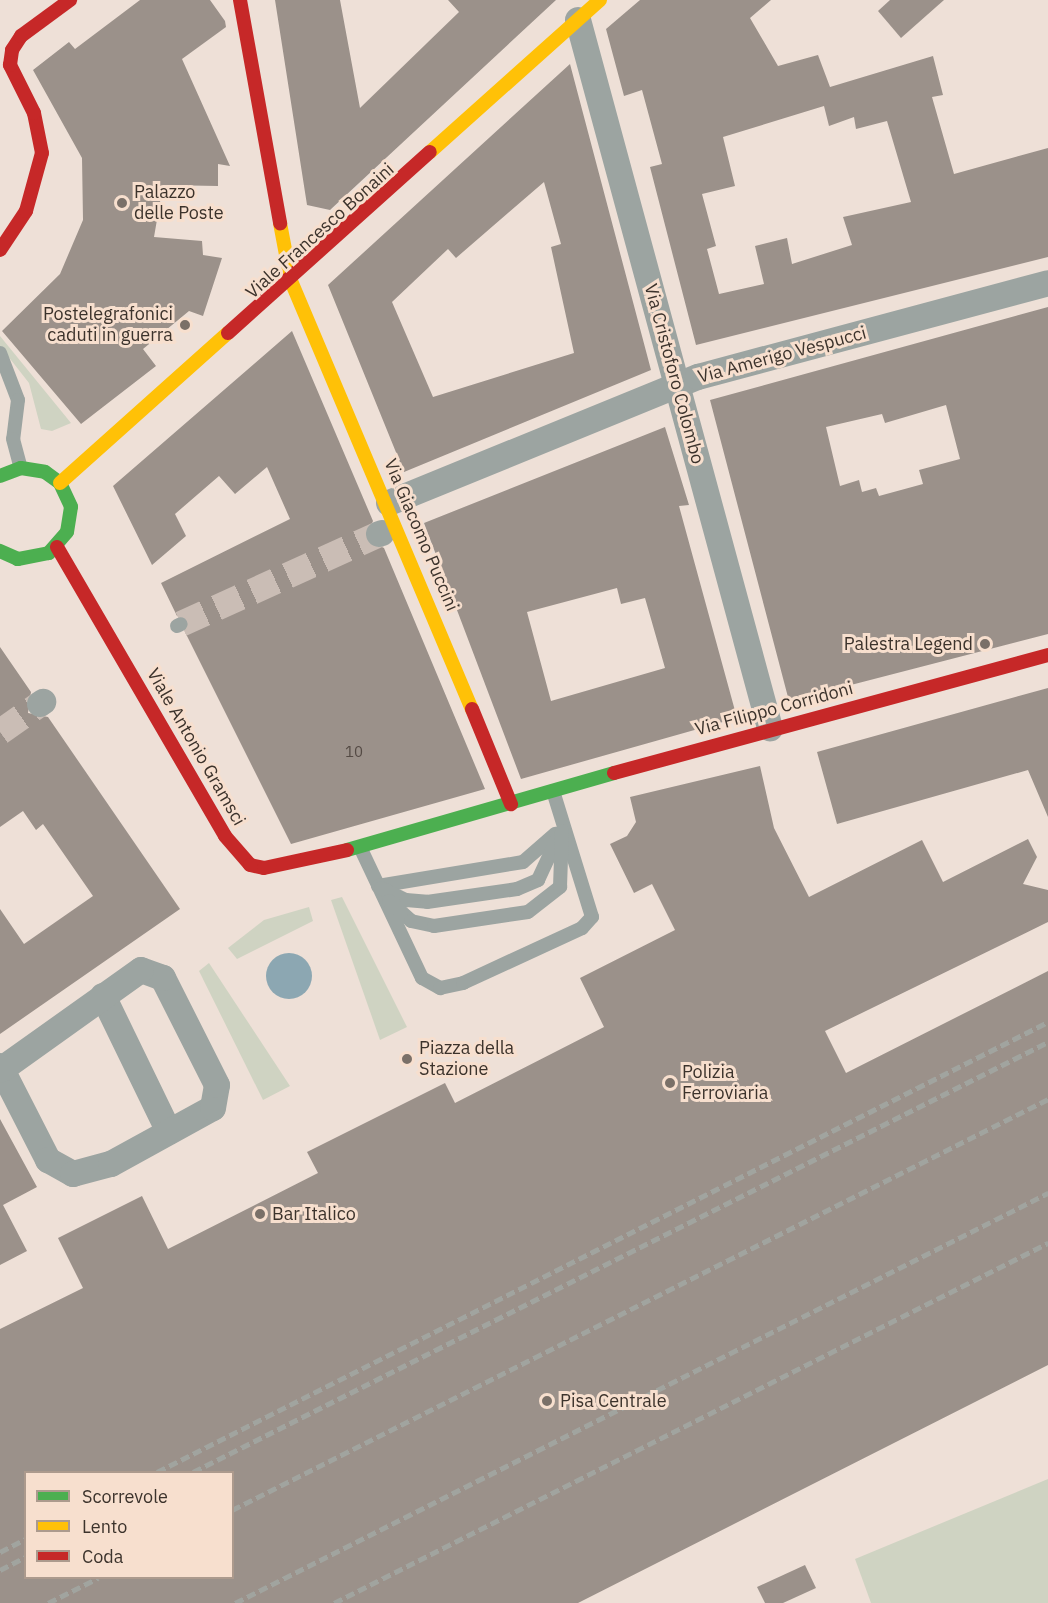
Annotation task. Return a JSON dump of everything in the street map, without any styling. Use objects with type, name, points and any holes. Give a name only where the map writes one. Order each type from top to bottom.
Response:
[{"type":"street","points":[[0,250],[30,201],[42,153],[34,113],[10,65],[12,50],[21,36],[70,0]]},
{"type":"street","name":"Via Giacomo Puccini","points":[[240,0],[291,281],[389,503],[511,804]]},
{"type":"street","name":"Viale Francesco Bonaini","points":[[60,483],[291,281],[600,0]]},
{"type":"street","name":"Via Cristoforo Colombo","points":[[578,20],[770,728]]},
{"type":"street","name":"Via Amerigo Vespucci","points":[[389,503],[676,385],[1048,283]]},
{"type":"street","points":[[0,476],[21,468],[45,472],[60,483],[70,515],[57,547],[28,559],[0,551]]},
{"type":"street","name":"Viale Antonio Gramsci","points":[[57,547],[237,853],[250,865],[276,869],[360,847]]},
{"type":"street","name":"Via Filippo Corridoni","points":[[511,804],[770,728],[1048,655]]},
{"type":"street","points":[[360,847],[511,804]]},
{"type":"street","points":[[141,970],[163,978],[217,1085],[213,1108],[88,1174],[64,1170],[48,1160],[1,1068],[103,996],[141,970]]},
{"type":"street","points":[[103,996],[169,1132]]},
{"type":"lane","points":[[0,353],[18,399],[13,439],[21,468]]},
{"type":"lane","points":[[360,847],[422,978],[440,988],[479,978],[582,928],[592,917],[553,791]]},
{"type":"lane","points":[[378,886],[523,862],[543,849],[563,822]]},
{"type":"lane","points":[[378,886],[406,900],[427,902],[517,889],[538,880],[563,822]]},
{"type":"lane","points":[[378,886],[411,921],[434,926],[528,912],[560,887],[563,822]]},
{"type":"green space","points":[[0,336],[71,423],[52,431],[41,429],[29,383],[0,346]]},
{"type":"green space","points":[[342,897],[407,1027],[380,1040],[331,900]]},
{"type":"green space","points":[[309,907],[313,921],[237,959],[228,948],[264,920]]},
{"type":"green space","points":[[209,963],[290,1086],[263,1100],[199,971]]},
{"type":"green space","points":[[1048,1479],[1048,1603],[871,1603],[855,1559]]},
{"type":"water","points":[[294,953],[306,959],[311,967],[311,985],[306,993],[298,998],[284,999],[272,993],[267,985],[266,971],[272,959],[280,954]]},
{"type":"building","name":"Palazzo delle Poste","points":[[140,0],[210,0],[225,21],[226,27],[182,59],[230,166],[218,164],[218,186],[163,185],[154,237],[202,241],[203,255],[222,258],[203,316],[189,311],[143,349],[156,366],[81,424],[2,331],[60,274],[83,220],[82,158],[33,70],[69,42],[75,49]]},
{"type":"building","points":[[275,0],[340,0],[360,108],[459,12],[448,0],[556,0],[330,210],[307,205]]},
{"type":"building","points":[[640,0],[771,0],[750,18],[778,66],[818,55],[830,87],[933,56],[943,95],[932,97],[954,174],[1048,148],[1048,257],[696,345],[650,167],[662,164],[642,90],[624,96],[606,29]],"holes":[[[824,106],[829,126],[854,117],[856,129],[887,121],[911,202],[843,217],[852,245],[792,264],[787,238],[755,246],[764,284],[719,294],[707,249],[716,246],[702,194],[735,186],[723,137]]]},
{"type":"building","points":[[890,0],[944,0],[901,38],[878,11]]},
{"type":"building","points":[[570,64],[651,370],[404,472],[328,285]],"holes":[[[544,182],[561,244],[551,247],[574,353],[433,397],[392,302],[448,249],[456,258]]]},
{"type":"building","points":[[1048,307],[1048,634],[789,701],[710,400]],"holes":[[[946,405],[960,459],[919,470],[923,484],[879,496],[876,488],[862,492],[859,480],[840,486],[826,427],[882,414],[885,423]]]},
{"type":"building","points":[[292,331],[373,521],[365,539],[384,548],[485,789],[291,844],[185,632],[189,621],[177,616],[161,583],[290,519],[267,467],[235,494],[219,476],[175,514],[186,536],[152,565],[113,486]]},
{"type":"building","points":[[665,427],[689,505],[679,506],[737,718],[521,779],[424,523]],"holes":[[[617,588],[621,604],[645,598],[665,668],[551,701],[527,612]]]},
{"type":"building","points":[[0,647],[31,692],[28,713],[48,717],[180,909],[0,1034],[0,909],[24,944],[93,896],[43,824],[36,830],[23,811],[0,827]]},
{"type":"building","points":[[1048,688],[1048,817],[1028,770],[837,824],[817,752]]},
{"type":"building","points":[[760,766],[774,828],[809,897],[922,840],[943,882],[1028,839],[1037,857],[1023,884],[1048,890],[1048,922],[825,1031],[846,1073],[1048,971],[1048,1365],[578,1603],[0,1603],[0,1329],[83,1288],[58,1238],[142,1196],[168,1249],[318,1173],[307,1152],[445,1083],[455,1103],[604,1027],[580,978],[675,930],[652,884],[634,893],[610,844],[627,836],[636,822],[630,797]]},
{"type":"building","points":[[0,1119],[37,1187],[3,1205],[27,1251],[0,1265]]},
{"type":"building","points":[[805,1565],[816,1588],[783,1603],[765,1603],[757,1587]]},
{"type":"tunnel","points":[[181,624],[379,534]]},
{"type":"tunnel","points":[[0,732],[40,704]]},
{"type":"railway","points":[[159,1471],[1048,1022]]},
{"type":"railway","points":[[195,1471],[1048,1042]]},
{"type":"railway","points":[[234,1509],[1048,1099]]},
{"type":"railway","points":[[235,1603],[1048,1193]]},
{"type":"railway","points":[[334,1603],[1048,1243]]},
{"type":"railway","points":[[0,1552],[24,1540]]},
{"type":"railway","points":[[0,1570],[24,1558]]},
{"type":"railway","points":[[48,1603],[96,1579]]},
{"type":"traffic: fast","points":[[0,476],[21,468],[45,472],[60,483],[71,507],[67,532],[49,553],[18,559],[0,551]]},
{"type":"traffic: fast","points":[[347,850],[614,773]]},
{"type":"traffic: slow","points":[[430,152],[600,0]]},
{"type":"traffic: slow","points":[[280,223],[291,281],[472,709]]},
{"type":"traffic: slow","points":[[60,483],[228,333]]},
{"type":"traffic: jam","points":[[0,250],[26,211],[42,153],[34,113],[10,65],[12,50],[21,36],[70,0]]},
{"type":"traffic: jam","points":[[240,0],[280,223]]},
{"type":"traffic: jam","points":[[228,333],[430,152]]},
{"type":"traffic: jam","points":[[57,547],[225,836],[250,865],[264,868],[347,850]]},
{"type":"traffic: jam","points":[[614,773],[1048,655]]},
{"type":"traffic: jam","points":[[472,709],[511,804]]},
{"type":"place","name":"Palazzo delle Poste","points":[[122,203]]},
{"type":"place","name":"Postelegrafonici caduti in guerra","points":[[185,325]]},
{"type":"place","name":"Palestra Legend","points":[[985,644]]},
{"type":"place","name":"Piazza della Stazione","points":[[407,1059]]},
{"type":"place","name":"Polizia Ferroviaria","points":[[670,1083]]},
{"type":"place","name":"Bar Italico","points":[[260,1214]]},
{"type":"place","name":"Pisa Centrale","points":[[547,1401]]}]
